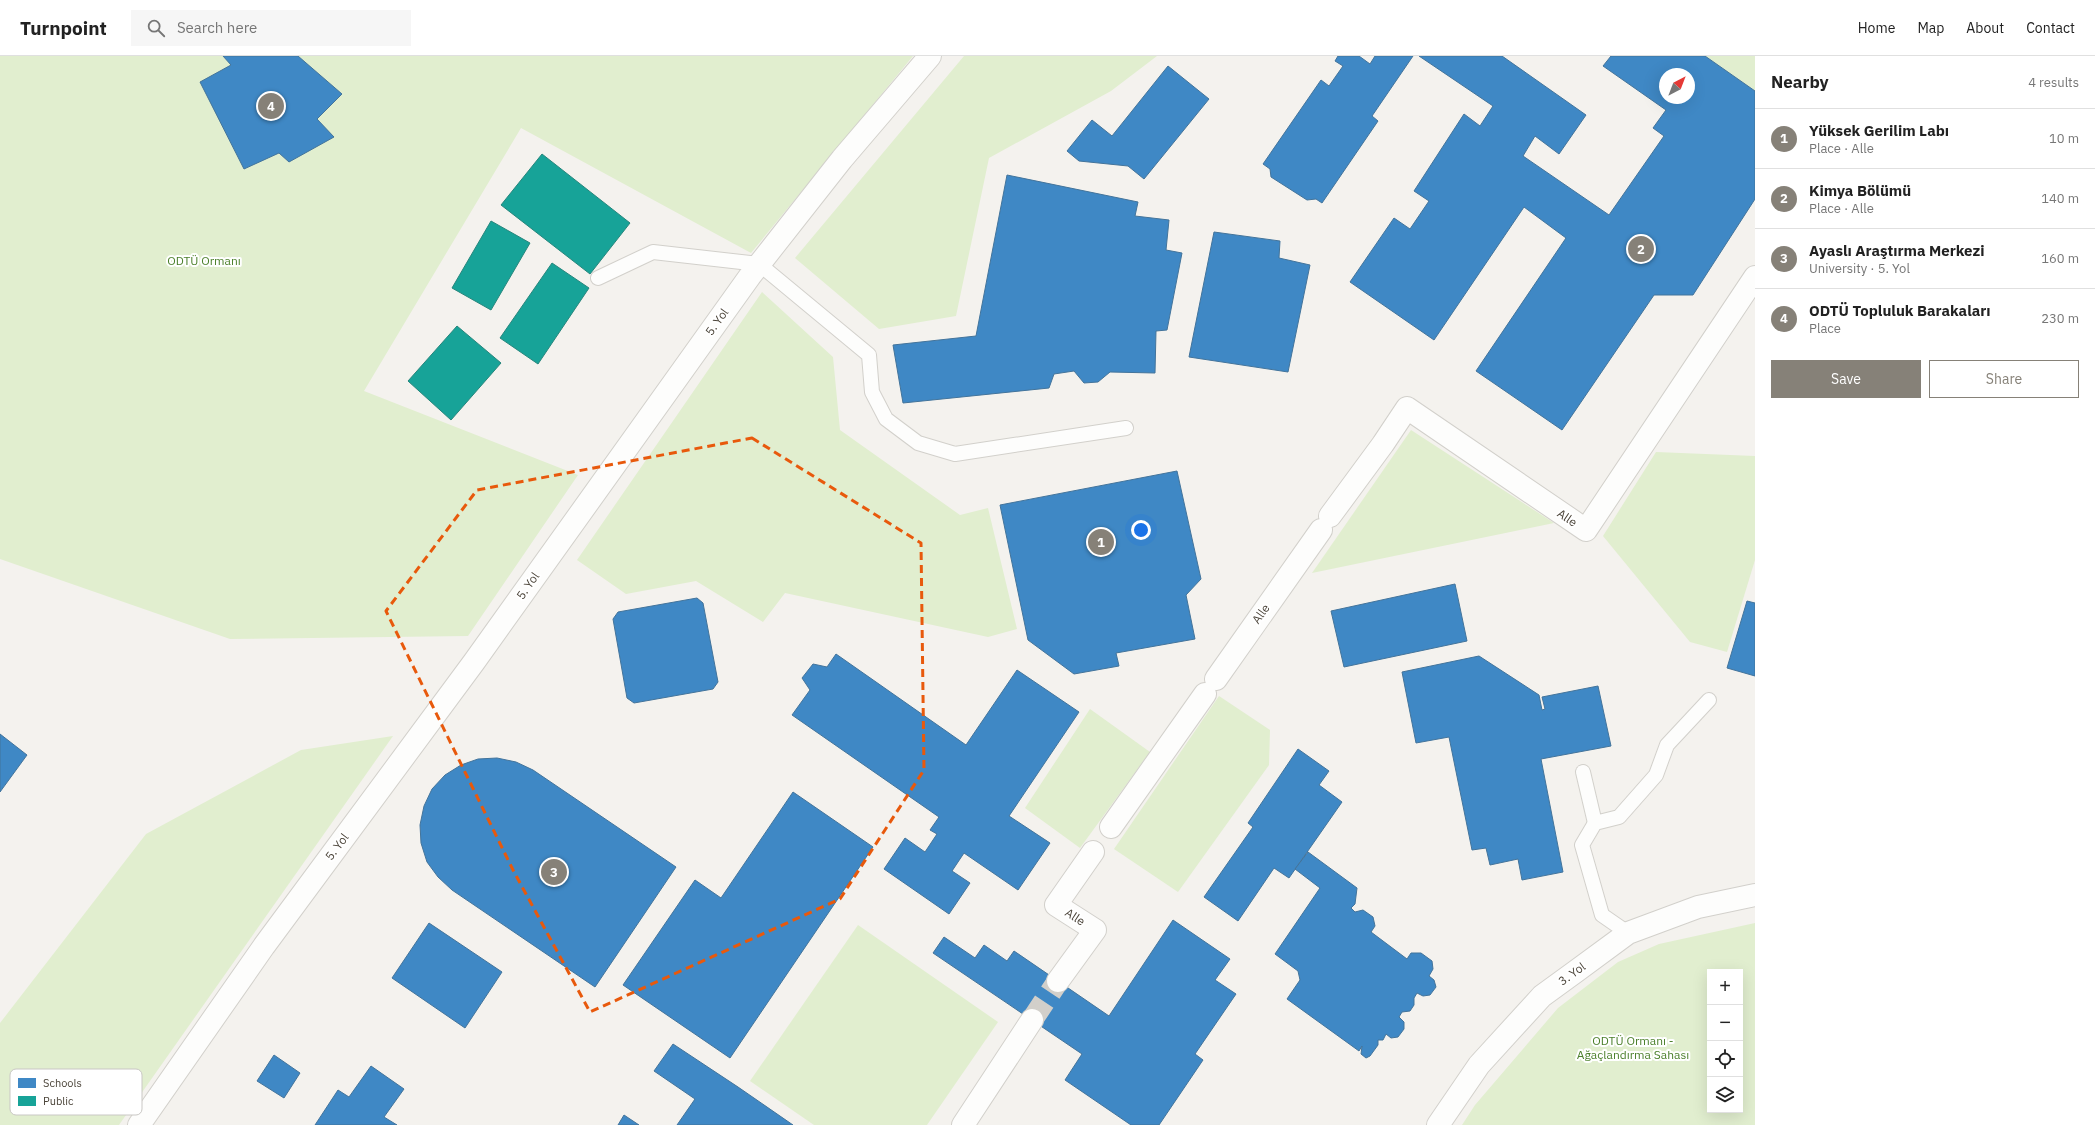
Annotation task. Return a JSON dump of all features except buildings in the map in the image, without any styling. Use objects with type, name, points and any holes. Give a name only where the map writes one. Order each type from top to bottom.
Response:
[{"type":"street","name":"5. Yol","points":[[139,1125],[264,946],[474,662],[759,264],[842,160],[930,56]]},
{"type":"street","name":"Alle","points":[[1111,827],[1407,408],[1586,530],[1755,277]]},
{"type":"street","name":"Alle","points":[[1058,981],[1095,930],[1056,905],[1093,852]]},
{"type":"street","name":"3. Yol","points":[[1438,1125],[1479,1065],[1542,996],[1628,933],[1698,907],[1755,895]]},
{"type":"street","points":[[963,1125],[1032,1020]]},
{"type":"lane","points":[[598,278],[652,252],[759,264],[869,355],[872,392],[886,420],[918,443],[955,454],[1126,428]]},
{"type":"lane","points":[[1628,933],[1602,915],[1582,845],[1595,823],[1619,816],[1656,775],[1667,745],[1709,700]]},
{"type":"lane","points":[[1583,772],[1595,823]]},
{"type":"highlighted area","points":[[752,438],[921,543],[924,770],[840,899],[590,1012],[513,870],[386,611],[477,490]]},
{"type":"green space","name":"ODTÜ Ormanı","points":[[0,56],[913,56],[751,253],[521,128],[364,391],[578,475],[468,636],[230,639],[0,559]]},
{"type":"green space","points":[[964,56],[1157,56],[1111,91],[989,158],[956,316],[879,329],[795,258]]},
{"type":"green space","points":[[1705,56],[1755,56],[1755,91]]},
{"type":"green space","points":[[762,292],[833,357],[840,430],[960,515],[988,508],[1017,629],[988,637],[785,593],[763,622],[696,581],[626,594],[577,560]]},
{"type":"green space","points":[[1411,430],[1554,523],[1312,573]]},
{"type":"green space","points":[[1656,452],[1755,456],[1755,560],[1727,652],[1690,642],[1603,536]]},
{"type":"green space","points":[[1219,696],[1270,730],[1269,765],[1178,892],[1114,849]]},
{"type":"green space","points":[[1090,709],[1150,752],[1080,848],[1025,808]]},
{"type":"green space","points":[[393,736],[142,1092],[142,1069],[10,1069],[10,1115],[126,1115],[119,1125],[0,1125],[0,1023],[146,834],[301,750]]},
{"type":"green space","name":"ODTÜ Ormanı - Ağaçlandırma Sahası","points":[[1755,923],[1755,1125],[1462,1125],[1475,1105],[1558,1008],[1618,962],[1659,944]]},
{"type":"green space","points":[[858,925],[998,1022],[927,1125],[814,1125],[750,1081]]},
{"type":"tunnel","points":[[1032,1020],[1058,981]]},
{"type":"place","name":"ODTÜ Topluluk Barakaları","points":[[271,106]]},
{"type":"place","name":"Kimya Bölümü","points":[[1641,249]]},
{"type":"place","name":"Yüksek Gerilim Labı","points":[[1101,542]]},
{"type":"place","name":"Ayaslı Araştırma Merkezi","points":[[554,872]]}]
